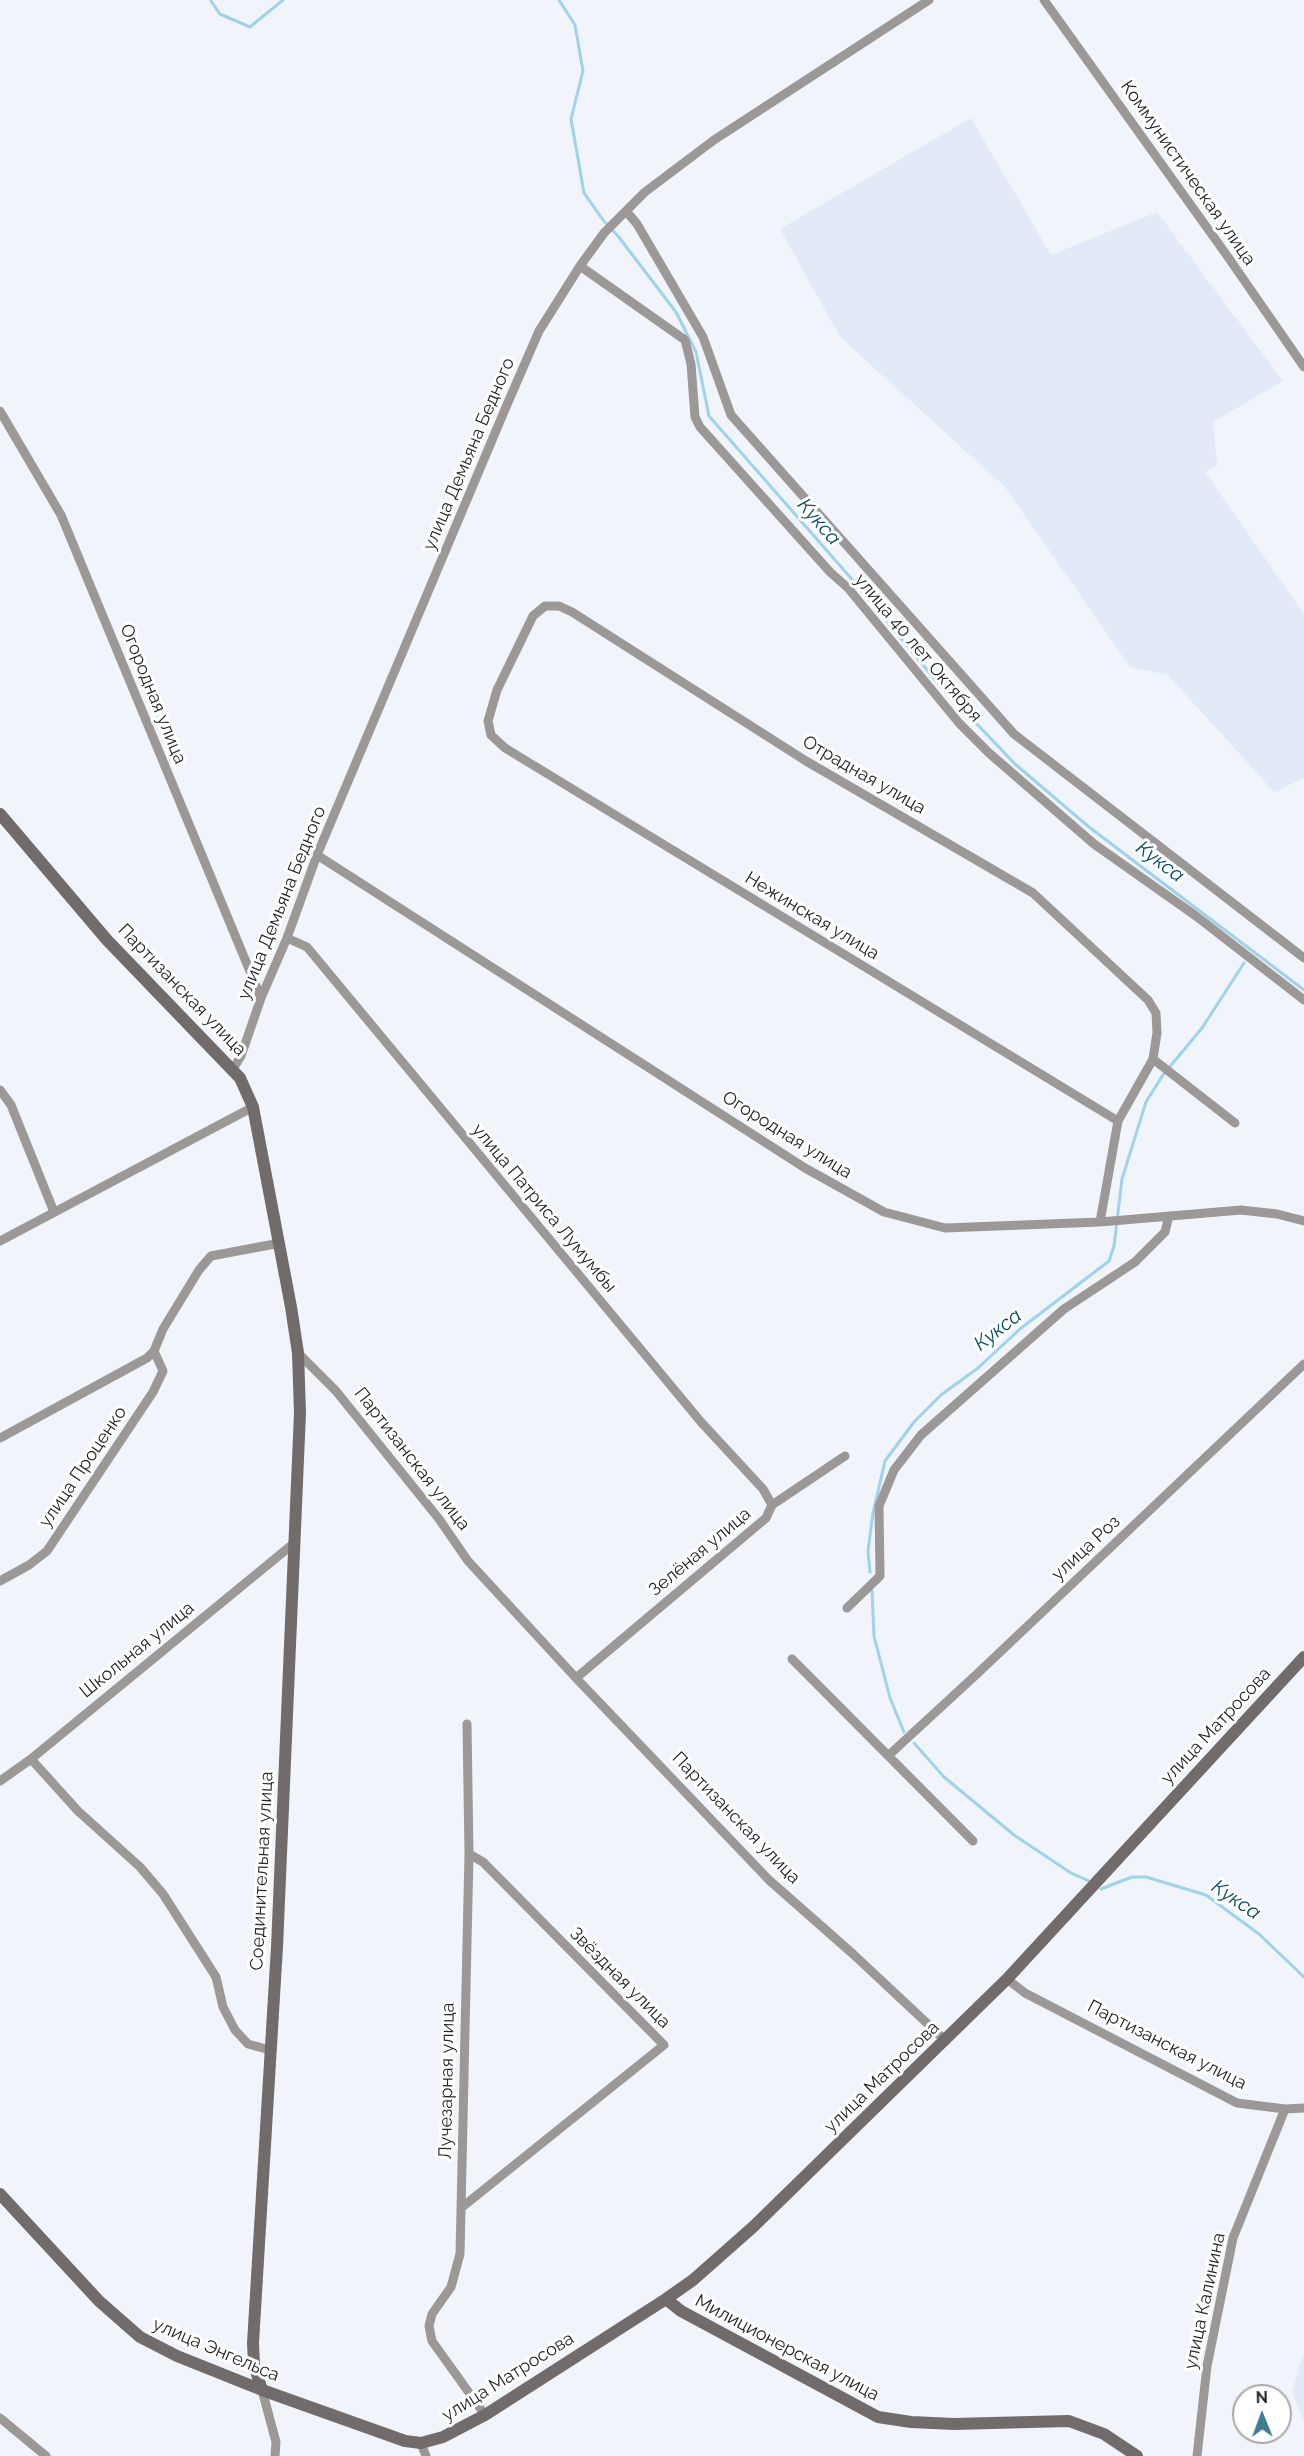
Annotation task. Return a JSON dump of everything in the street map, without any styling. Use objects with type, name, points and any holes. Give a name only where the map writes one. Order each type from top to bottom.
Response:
[{"type":"street","name":"улица Демьяна Бедного","points":[[234,1069],[241,1056],[261,998],[287,939],[317,855],[534,342],[580,266],[604,234],[645,192],[714,140],[929,0]]},
{"type":"street","name":"Коммунистическая улица","points":[[1044,0],[1304,367]]},
{"type":"street","name":"улица 40 лет Октября","points":[[626,211],[637,224],[703,337],[731,415],[1014,734],[1304,958]]},
{"type":"street","name":"улица 40 лет Октября","points":[[580,266],[685,340],[691,364],[695,417],[700,427],[830,572],[848,588],[959,723],[989,753],[1094,844],[1196,916],[1304,1000]]},
{"type":"street","name":"Огородная улица","points":[[0,411],[61,515],[261,998]]},
{"type":"street","name":"Отрадная улица","points":[[491,735],[488,721],[497,690],[533,616],[545,606],[559,606],[572,612],[806,761],[1033,892],[1148,1000],[1156,1013],[1157,1033],[1153,1059]]},
{"type":"street","name":"Нежинская улица","points":[[491,735],[515,754],[1118,1121]]},
{"type":"street","name":"Партизанская улица","points":[[0,814],[107,940],[234,1069],[240,1078],[253,1107],[280,1243],[298,1353],[336,1391],[439,1520],[468,1561],[576,1678],[769,1880],[946,2041]]},
{"type":"street","name":"Огородная улица","points":[[317,855],[805,1168],[884,1212],[945,1228],[1105,1222],[1241,1210],[1277,1214],[1304,1221]]},
{"type":"street","name":"улица Патриса Лумумбы","points":[[287,939],[307,947],[678,1394],[764,1489],[772,1505]]},
{"type":"street","points":[[1105,1222],[1118,1121],[1153,1059],[1235,1123]]},
{"type":"street","points":[[0,1091],[11,1105],[54,1212]]},
{"type":"street","points":[[0,1241],[253,1107]]},
{"type":"street","points":[[847,1608],[880,1576],[879,1506],[894,1470],[921,1435],[1064,1309],[1135,1262],[1165,1232],[1169,1216]]},
{"type":"street","points":[[154,1351],[163,1329],[199,1270],[211,1256],[280,1243]]},
{"type":"street","name":"улица Проценко","points":[[0,1438],[147,1358],[154,1351],[163,1371],[153,1392],[47,1551],[29,1565],[0,1581]]},
{"type":"street","name":"Соединительная улица","points":[[262,2390],[254,2365],[253,2343],[277,1947],[300,1413],[298,1353]]},
{"type":"street","name":"улица Роз","points":[[889,1755],[1304,1364]]},
{"type":"street","name":"Зелёная улица","points":[[576,1678],[766,1518],[772,1505],[845,1456]]},
{"type":"street","name":"Школьная улица","points":[[0,1781],[31,1759],[293,1544]]},
{"type":"street","name":"улица Матросова","points":[[421,2443],[443,2437],[485,2415],[666,2299],[693,2280],[753,2227],[1007,1979],[1304,1657]]},
{"type":"street","points":[[792,1659],[973,1841]]},
{"type":"street","name":"Лучезарная улица","points":[[467,1724],[469,1854],[460,2254],[451,2287],[432,2314],[429,2326],[432,2341],[485,2415]]},
{"type":"street","points":[[31,1759],[78,1811],[140,1868],[164,1894],[216,1977],[223,2007],[235,2030],[248,2044],[270,2050]]},
{"type":"street","name":"Звёздная улица","points":[[461,2208],[664,2045],[483,1862],[469,1854]]},
{"type":"street","name":"Партизанская улица","points":[[1007,1979],[1025,1993],[1238,2103],[1285,2109]]},
{"type":"street","points":[[1285,2109],[1304,2108]]},
{"type":"street","name":"улица Калинина","points":[[1197,2456],[1207,2366],[1233,2238],[1285,2109]]},
{"type":"street","name":"улица Энгельса","points":[[0,2194],[99,2301],[140,2337],[177,2356],[262,2390],[405,2441],[421,2443]]},
{"type":"street","name":"Милиционерская улица","points":[[666,2299],[681,2311],[878,2417],[911,2422],[954,2424],[1069,2421],[1104,2434],[1137,2456]]},
{"type":"street","points":[[262,2390],[276,2442],[275,2456]]},
{"type":"street","points":[[0,2418],[46,2456]]},
{"type":"street","points":[[421,2443],[426,2456]]},
{"type":"shaded area","points":[[971,118],[1051,255],[1157,212],[1283,381],[1213,422],[1217,465],[1205,472],[1304,614],[1304,778],[1274,792],[1168,675],[1130,667],[1005,487],[840,337],[780,229]]},
{"type":"shaded area","points":[[1304,2352],[1304,2422],[1292,2392]]},
{"type":"waterway","name":"Кукса","points":[[211,1],[220,14],[250,27],[283,0]]},
{"type":"waterway","name":"Кукса","points":[[559,0],[575,25],[583,71],[571,119],[584,193],[676,312],[696,352],[709,416],[857,585],[937,682],[1015,764],[1089,827],[1304,990]]},
{"type":"waterway","name":"Кукса","points":[[870,1572],[868,1551],[873,1513],[885,1461],[914,1422],[941,1395],[978,1368],[1020,1329],[1109,1261],[1114,1246],[1122,1179],[1146,1102],[1163,1075],[1202,1028],[1244,963]]},
{"type":"waterway","name":"Кукса","points":[[872,1591],[874,1636],[890,1698],[904,1732]]},
{"type":"waterway","name":"Кукса","points":[[914,1743],[944,1777],[1014,1835],[1071,1873],[1089,1881]]},
{"type":"waterway","name":"Кукса","points":[[1101,1889],[1132,1877],[1146,1877],[1206,1895],[1259,1934],[1304,1977]]}]
